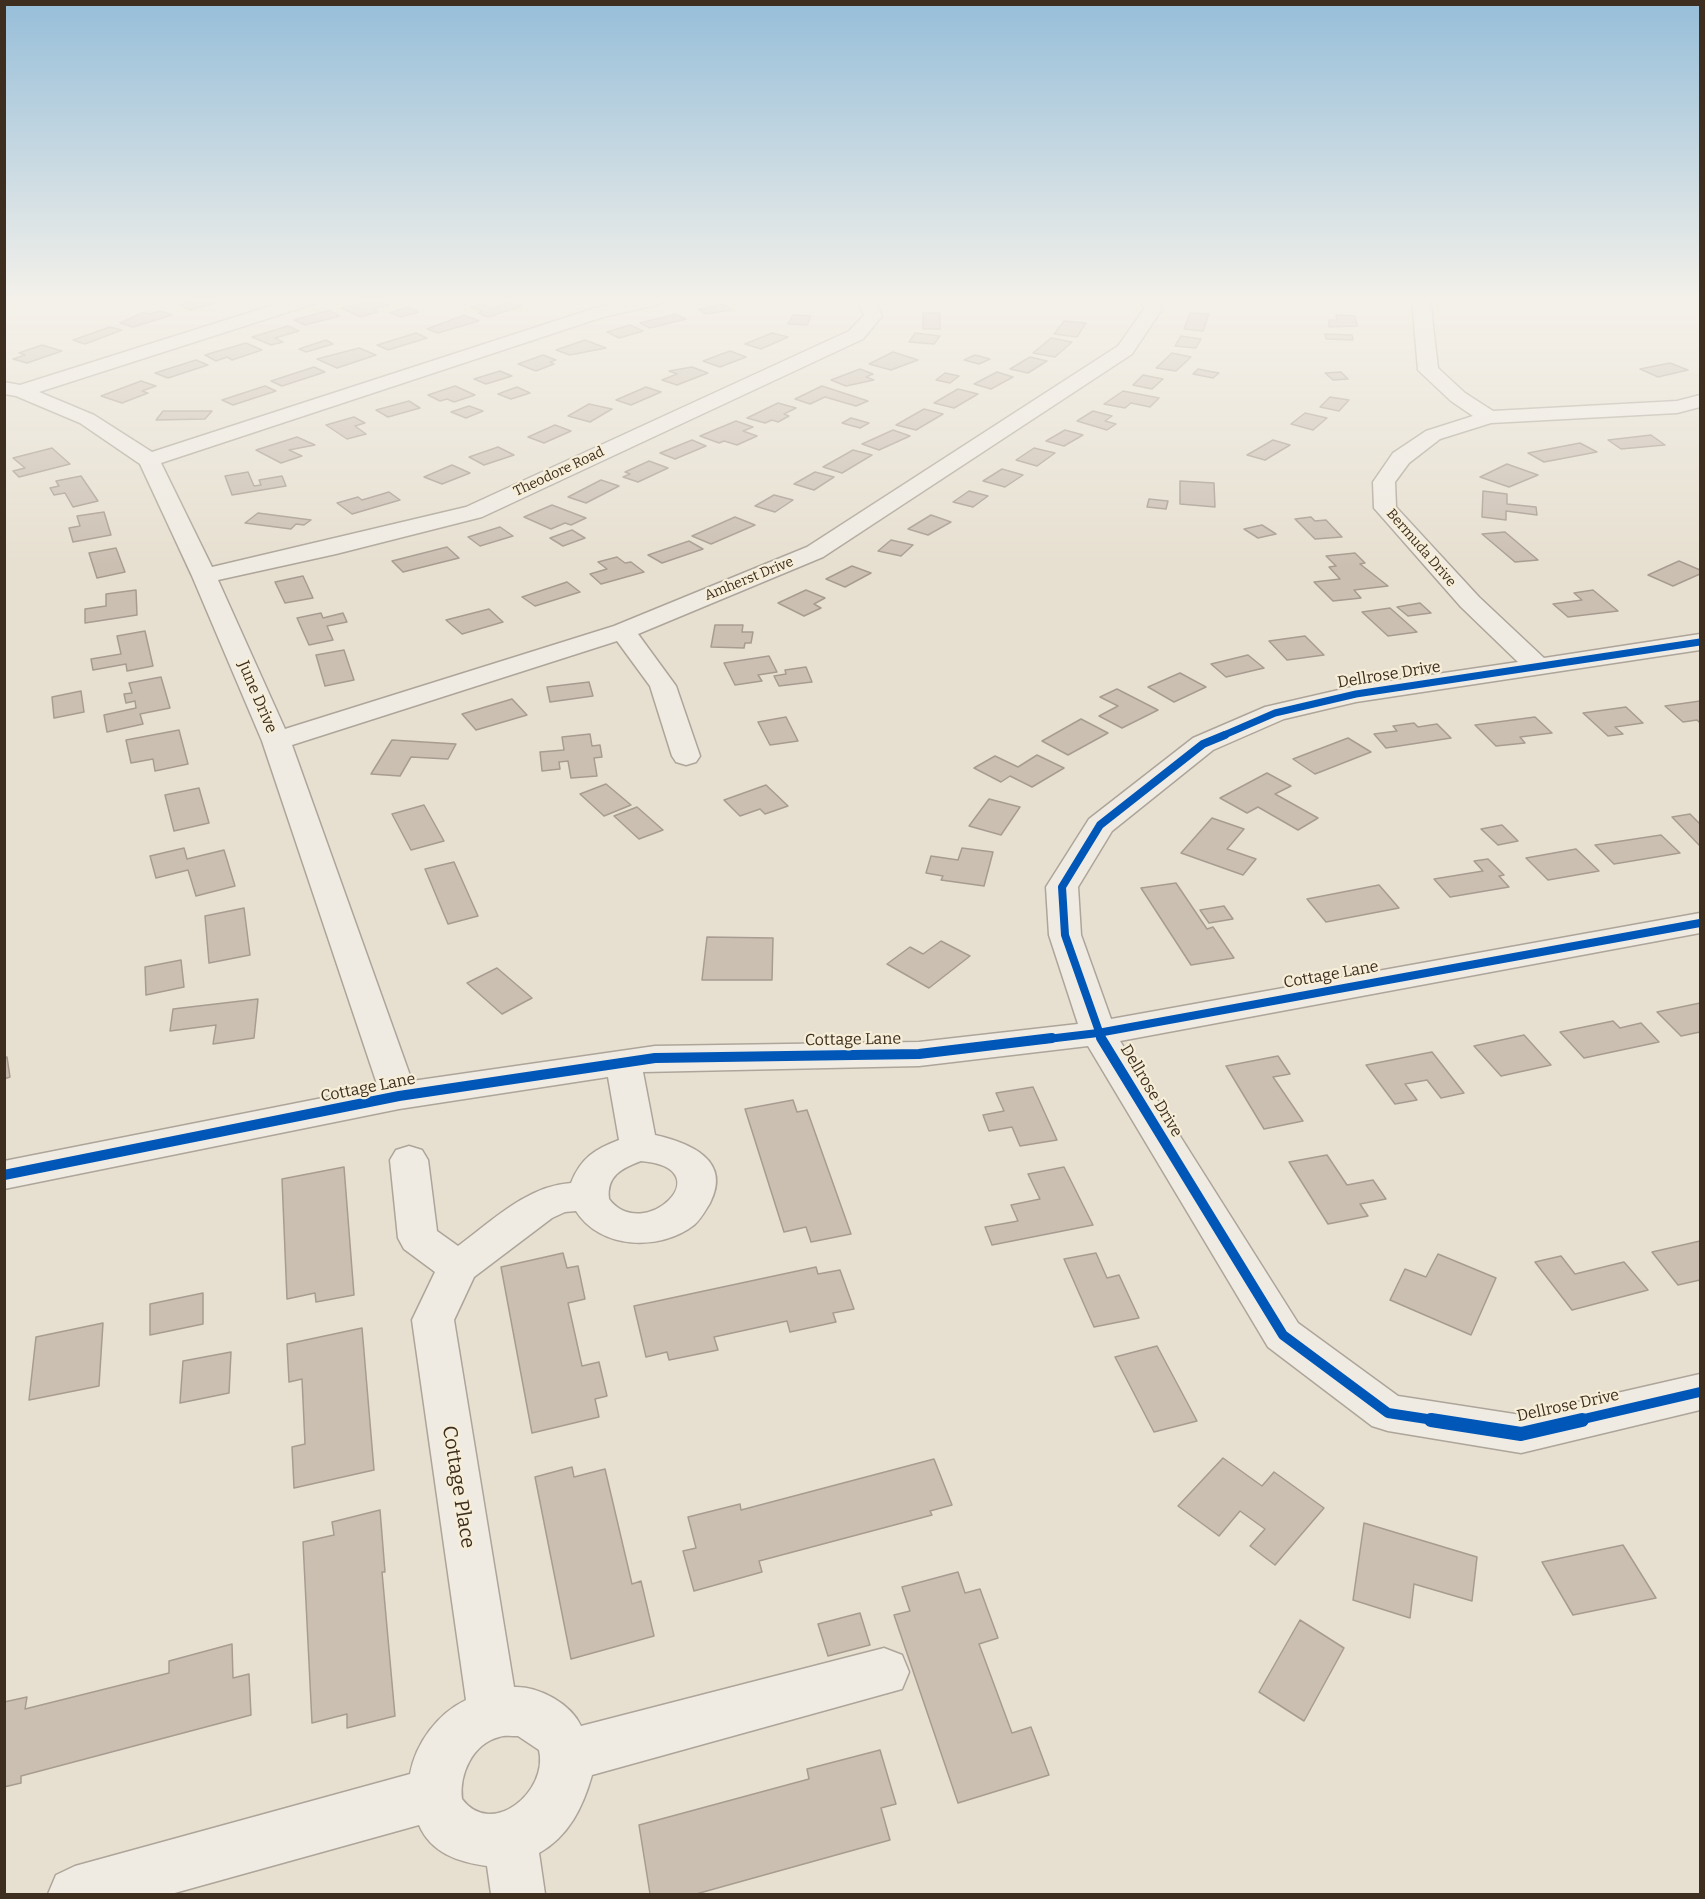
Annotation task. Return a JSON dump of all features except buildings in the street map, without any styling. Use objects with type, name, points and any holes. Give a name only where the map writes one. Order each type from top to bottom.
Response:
[{"type":"street","points":[[13,389],[87,420],[149,460],[367,389]]},
{"type":"street","name":"Theodore Road","points":[[204,576],[336,547],[474,512],[739,389]]},
{"type":"street","name":"Amherst Drive","points":[[276,741],[623,631],[815,552],[1066,389]]},
{"type":"street","points":[[1449,389],[1489,417]]},
{"type":"street","name":"Bermuda Drive","points":[[1539,667],[1470,602],[1385,508],[1384,482],[1401,458],[1433,435],[1489,417],[1677,407],[1701,401]]},
{"type":"street","name":"June Drive","points":[[149,460],[204,576],[276,741],[399,1096]]},
{"type":"street","points":[[623,631],[663,686],[686,756]]},
{"type":"street","name":"Dellrose Drive","points":[[1701,642],[1356,694],[1275,713],[1203,744],[1100,825],[1062,887],[1065,935],[1098,1033],[1283,1335],[1388,1413],[1521,1434],[1701,1392]]},
{"type":"street","name":"Cottage Lane","points":[[4,1175],[399,1096],[655,1058],[919,1054],[1098,1033],[1701,922]]},
{"type":"street","points":[[623,1063],[639,1147]]},
{"type":"street","points":[[639,1147],[673,1152],[686,1160],[695,1171],[698,1184],[695,1197],[686,1210],[672,1220],[656,1226],[636,1228],[619,1226],[604,1219],[592,1209],[588,1196],[588,1183],[595,1170],[606,1159],[622,1151],[639,1147]]},
{"type":"street","points":[[409,1160],[418,1238],[458,1267]]},
{"type":"street","name":"Cottage Place","points":[[493,1713],[433,1320],[458,1267],[538,1208],[559,1198],[588,1196]]},
{"type":"street","points":[[566,1756],[884,1672]]},
{"type":"street","points":[[518,1711],[541,1718],[558,1734],[566,1756],[565,1782],[555,1806],[535,1827],[510,1840],[484,1842],[459,1834],[442,1816],[434,1794],[437,1767],[449,1743],[469,1725],[493,1713],[518,1711]]},
{"type":"street","points":[[75,1894],[434,1794]]},
{"type":"street","points":[[510,1840],[518,1894]]},
{"type":"cycle path","points":[[1700,642],[1356,694],[1275,713],[1203,744],[1100,825],[1062,887],[1065,935],[1098,1033],[1283,1335],[1388,1413],[1521,1434],[1700,1392]]},
{"type":"cycle path","points":[[4,1175],[399,1096],[655,1058],[919,1054],[1098,1033],[1700,923]]}]
